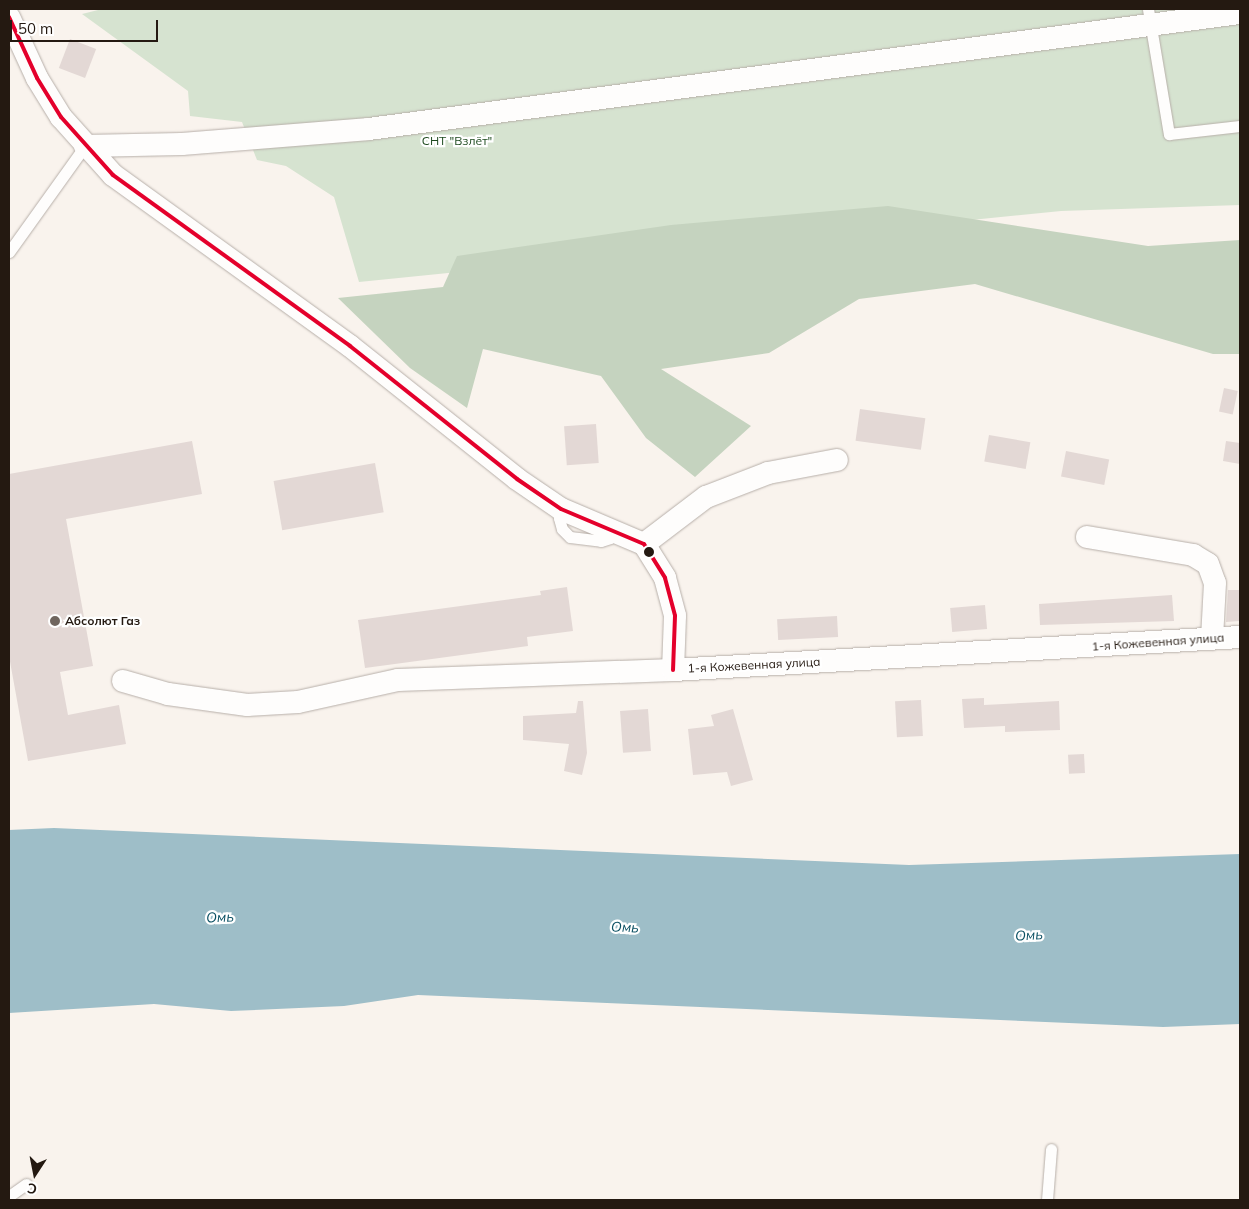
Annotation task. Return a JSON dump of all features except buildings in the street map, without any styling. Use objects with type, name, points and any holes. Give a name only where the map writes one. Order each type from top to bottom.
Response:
[{"type":"street","points":[[85,146],[182,144],[369,129],[1150,16],[1240,13]]},
{"type":"street","points":[[9,17],[37,78],[61,117],[113,175],[350,346],[517,479],[561,509],[644,544],[664,578],[675,616],[673,670]]},
{"type":"street","points":[[644,544],[706,497],[768,473],[837,460]]},
{"type":"street","points":[[1087,538],[1193,555],[1208,564],[1215,584],[1212,638]]},
{"type":"street","name":"1-я Кожевенная улица","points":[[123,681],[168,694],[247,705],[298,702],[398,680],[673,670],[1240,637]]},
{"type":"lane","points":[[1150,16],[1169,134],[1240,126]]},
{"type":"lane","points":[[9,252],[85,146]]},
{"type":"lane","points":[[1048,1200],[1051,1149]]},
{"type":"lane","points":[[9,1196],[26,1184]]},
{"type":"green space","name":"СНТ \"Взлёт\"","points":[[102,9],[1240,9],[1240,205],[1061,211],[359,282],[334,197],[286,166],[257,160],[242,122],[190,116],[188,91],[82,14]]},
{"type":"green space","points":[[888,206],[1148,246],[1240,240],[1240,354],[1213,354],[975,284],[859,299],[769,353],[661,369],[751,426],[695,477],[646,438],[601,376],[483,349],[467,408],[410,368],[338,298],[443,287],[457,256],[671,225]]},
{"type":"water","name":"Омь","points":[[54,828],[909,865],[1240,854],[1240,1024],[1163,1027],[418,995],[344,1006],[231,1011],[154,1004],[9,1013],[9,830]]},
{"type":"transit line","points":[[9,17],[37,78],[61,117],[113,175],[350,346],[517,479],[561,509],[644,544],[665,578],[675,616],[673,670]]},
{"type":"place","name":"Абсолют Газ","points":[[55,621]]}]
